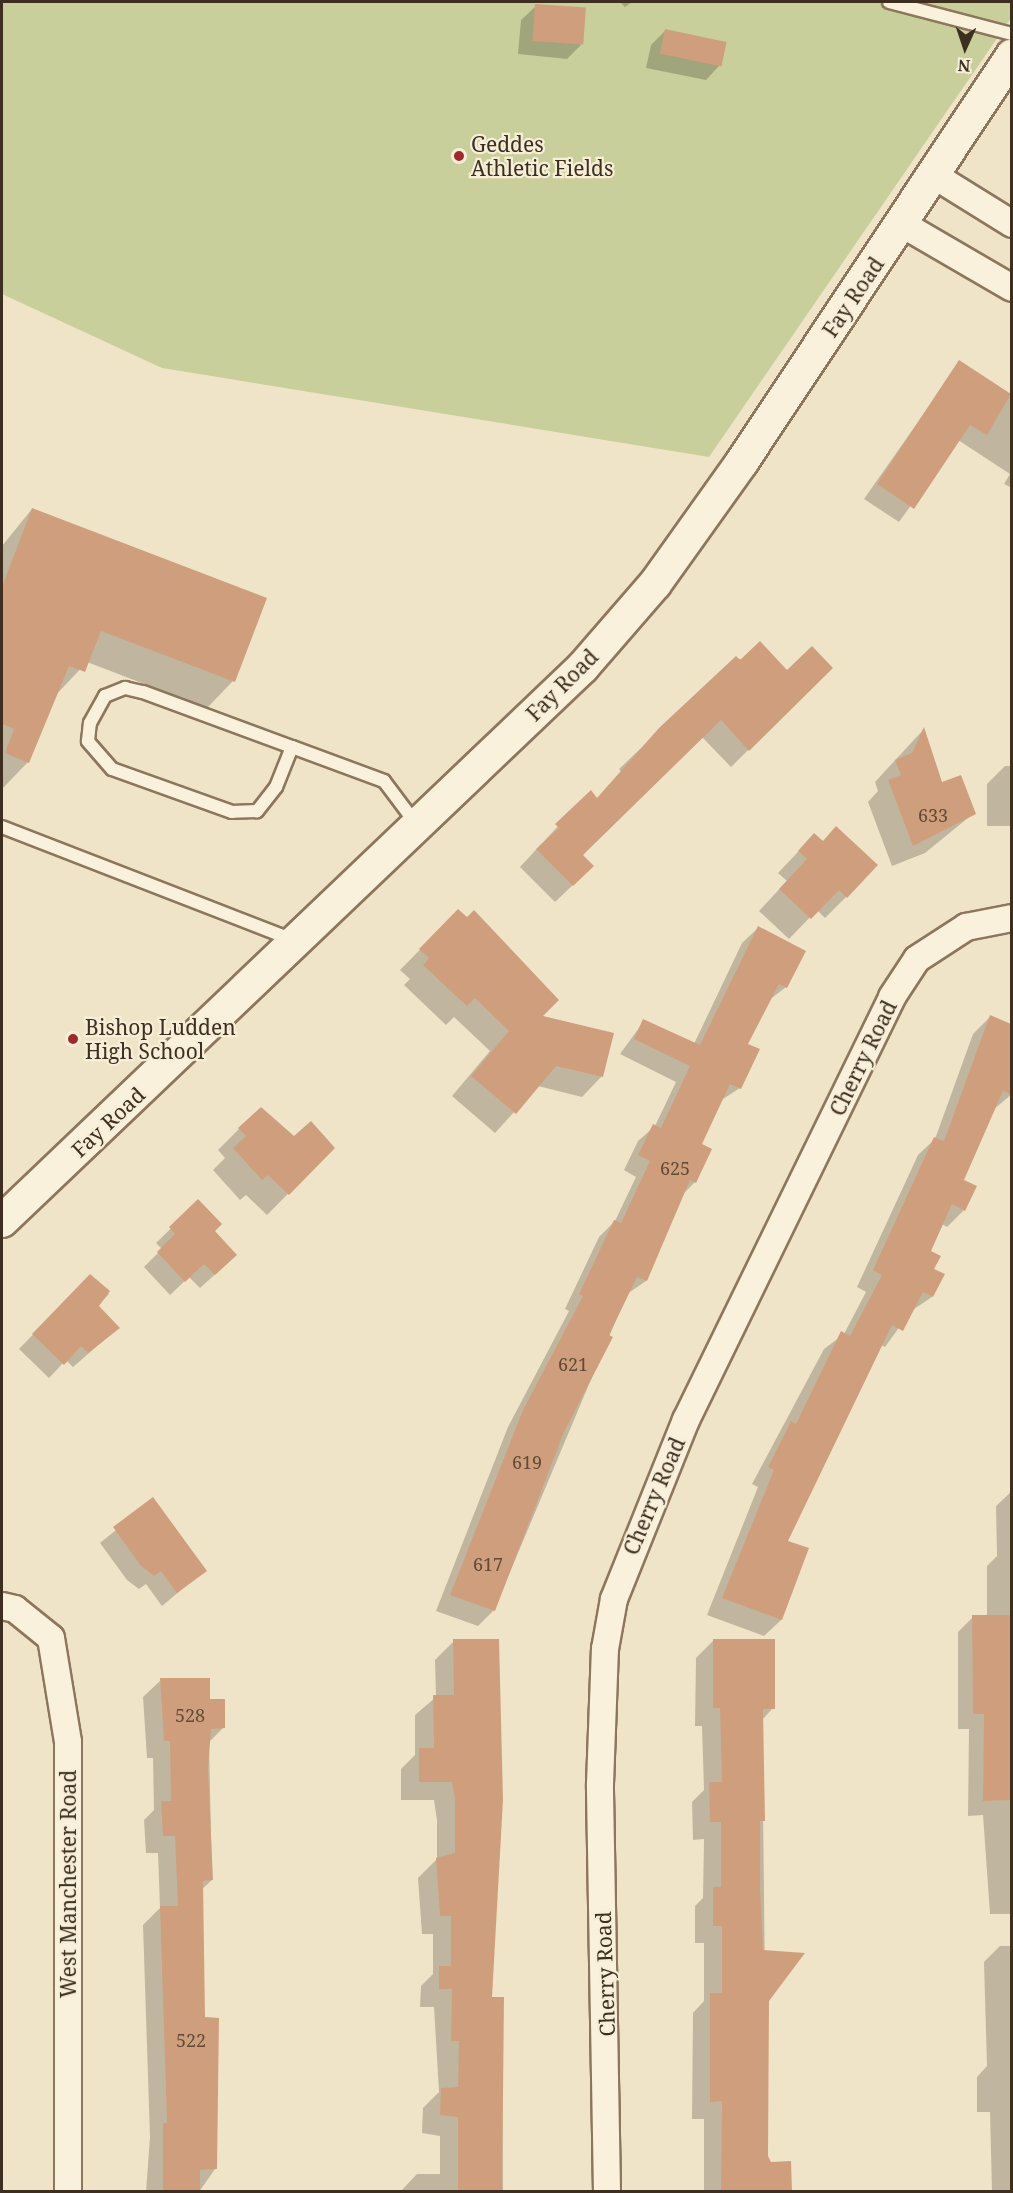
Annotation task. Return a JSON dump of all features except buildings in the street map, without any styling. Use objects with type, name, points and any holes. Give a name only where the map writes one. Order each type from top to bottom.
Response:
[{"type":"street","name":"Fay Road","points":[[2,1221],[583,667],[655,584],[935,176],[1011,55]]},
{"type":"street","points":[[935,176],[1011,224]]},
{"type":"street","points":[[902,224],[1011,288]]},
{"type":"street","name":"Cherry Road","points":[[607,2192],[600,1784],[605,1649],[614,1599],[686,1420],[892,998],[917,959],[966,927],[1011,918]]},
{"type":"street","name":"West Manchester Road","points":[[2,1606],[15,1609],[51,1638],[68,1742],[68,2192]]},
{"type":"lane","points":[[889,2],[1011,34]]},
{"type":"lane","points":[[292,747],[276,787],[257,811],[232,812],[112,769],[88,741],[90,723],[105,696],[125,688],[292,747],[384,780],[418,826]]},
{"type":"lane","points":[[2,827],[297,941]]},
{"type":"green space","name":"Geddes Athletic Fields","points":[[2,2],[1011,2],[1011,18],[709,457],[162,368],[2,294]]},
{"type":"place","name":"Geddes Athletic Fields","points":[[459,156]]},
{"type":"place","name":"Bishop Ludden High School","points":[[73,1039]]}]
